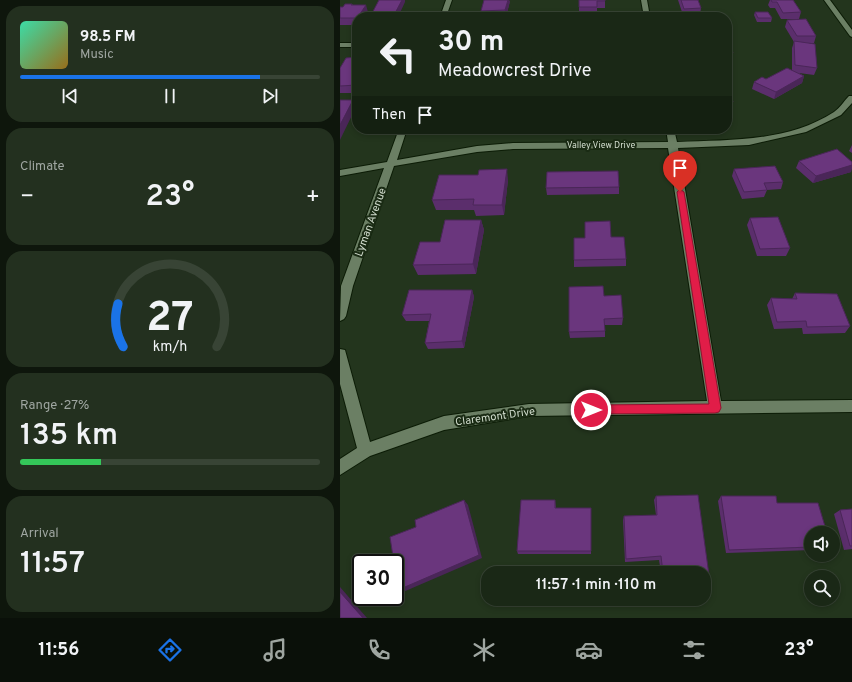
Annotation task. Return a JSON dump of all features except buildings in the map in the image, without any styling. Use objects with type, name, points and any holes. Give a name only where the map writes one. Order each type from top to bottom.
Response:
[{"type":"street","points":[[445,12],[449,0]]},
{"type":"street","points":[[644,0],[646,12]]},
{"type":"street","points":[[827,0],[852,35]]},
{"type":"street","points":[[340,45],[352,45]]},
{"type":"street","name":"Valley View Drive","points":[[340,173],[477,149],[513,146],[673,145],[748,142],[803,130],[838,113],[852,98]]},
{"type":"street","name":"Lyman Avenue","points":[[340,316],[347,286],[401,134]]},
{"type":"street","points":[[671,134],[715,408]]},
{"type":"street","points":[[340,354],[365,451]]},
{"type":"street","name":"Claremont Drive","points":[[340,468],[365,451],[444,423],[529,410],[852,406]]},
{"type":"route","points":[[591,410],[715,408],[680,192]]}]
